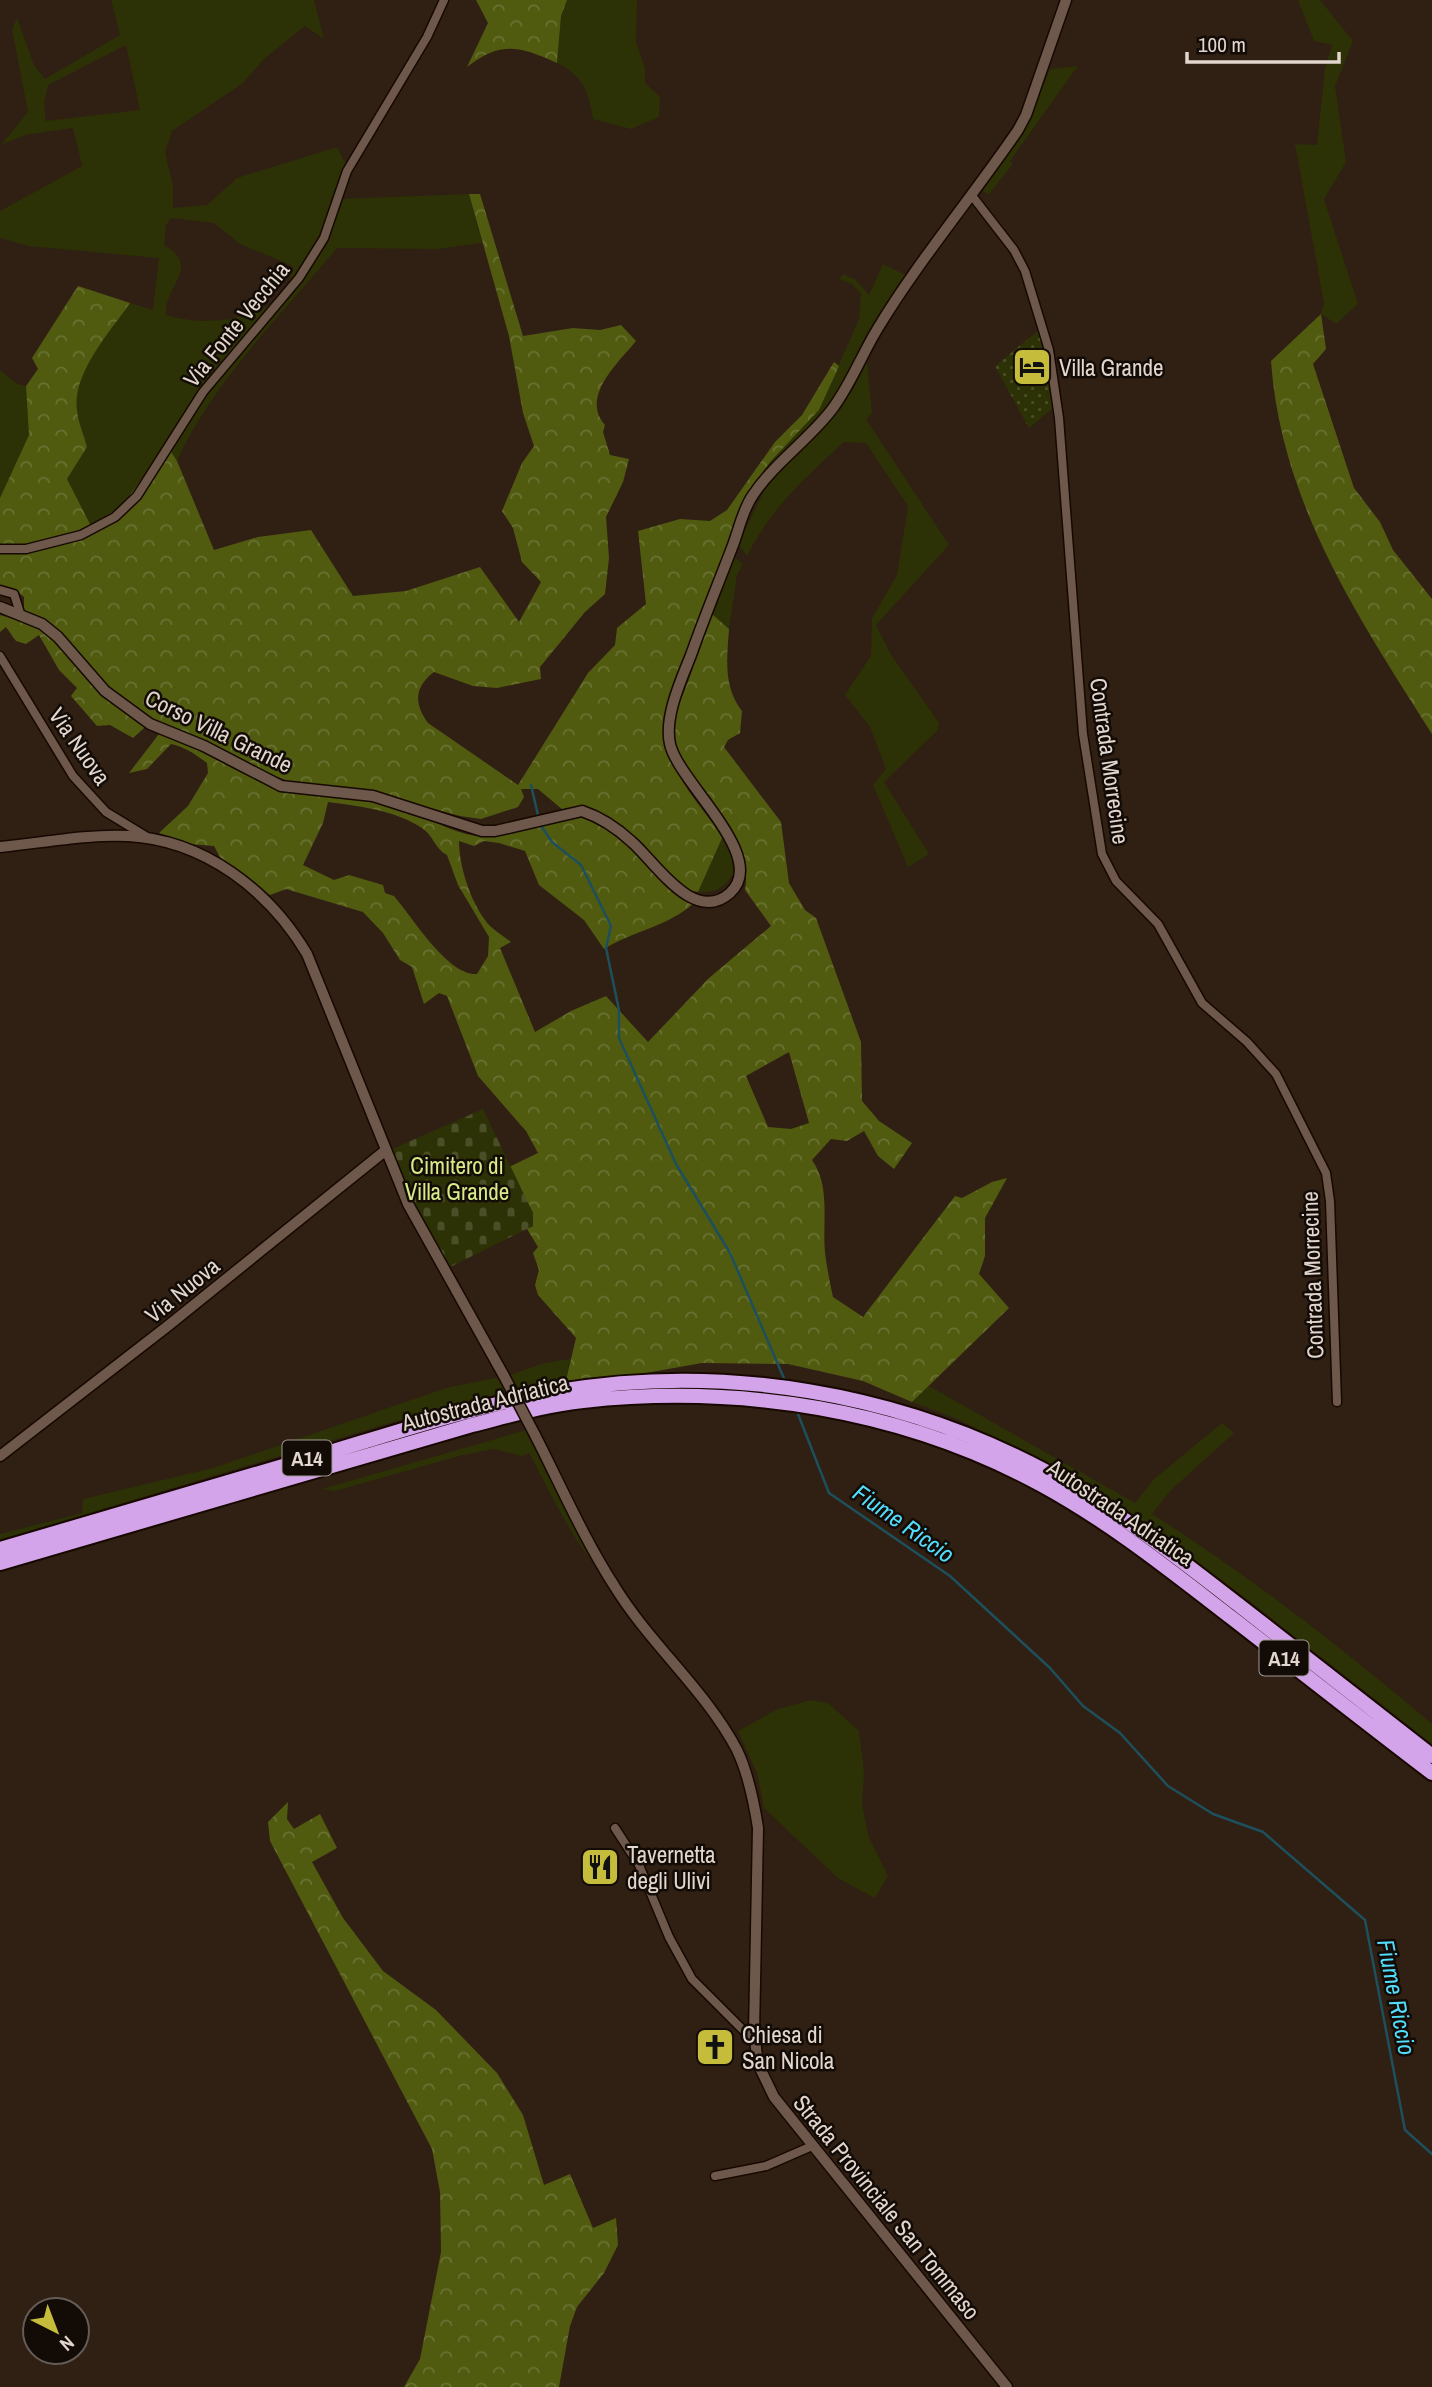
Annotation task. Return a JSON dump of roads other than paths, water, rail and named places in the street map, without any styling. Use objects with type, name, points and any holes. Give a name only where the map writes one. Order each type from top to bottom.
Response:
[{"type":"highway","name":"Autostrada Adriatica","points":[[0,1549],[464,1412],[554,1392],[688,1395],[807,1405],[952,1438],[1114,1521],[1432,1756]]},
{"type":"highway","name":"Autostrada Adriatica","points":[[0,1563],[472,1425],[617,1392]]},
{"type":"highway","name":"Autostrada Adriatica","points":[[1139,1538],[1432,1773]]},
{"type":"street","name":"Via Fonte Vecchia","points":[[0,549],[26,549],[81,535],[115,517],[137,496],[203,392],[299,278],[324,238],[347,171],[427,37],[444,0]]},
{"type":"street","points":[[973,197],[1026,115],[1066,0]]},
{"type":"street","name":"Corso Villa Grande","points":[[0,607],[42,624],[120,704],[150,724],[204,746],[281,786],[373,796],[465,828],[495,831],[582,811],[596,816],[631,841],[683,894],[698,901],[720,900],[734,889],[741,874],[741,864],[734,844],[678,765],[670,743],[669,730],[678,692],[752,496],[833,407],[857,372],[878,328],[973,197]]},
{"type":"street","name":"Contrada Morrecine","points":[[973,197],[1014,250],[1025,271],[1049,349],[1059,418],[1083,734],[1102,854],[1116,881],[1158,924],[1202,1003],[1247,1042],[1276,1074],[1326,1173],[1330,1201],[1337,1402]]},
{"type":"street","points":[[0,590],[14,594],[20,613]]},
{"type":"street","name":"Via Nuova","points":[[0,656],[73,776],[106,812],[150,838]]},
{"type":"street","name":"Via Nuova","points":[[0,847],[107,836],[150,838],[181,847],[218,864],[263,896],[282,917],[307,954],[326,994],[354,1075],[408,1204],[535,1435]]},
{"type":"street","name":"Via Nuova","points":[[0,1456],[169,1325],[386,1150]]},
{"type":"street","name":"Strada Provinciale San Tommaso","points":[[535,1435],[615,1587],[638,1622],[720,1724],[738,1752],[754,1802],[758,1828],[754,2041],[764,2080],[812,2146],[1007,2387]]},
{"type":"street","points":[[615,1828],[639,1865],[669,1937],[692,1979],[754,2041]]},
{"type":"street","points":[[715,2176],[766,2166],[812,2146]]},
{"type":"waterway","name":"Fiume Riccio","points":[[531,785],[540,824],[552,842],[581,865],[611,926],[606,948],[619,1010],[619,1038],[676,1164],[730,1253],[786,1383]]},
{"type":"waterway","name":"Fiume Riccio","points":[[796,1409],[829,1493],[950,1576],[1050,1668],[1083,1706],[1120,1733],[1168,1786],[1213,1814],[1263,1832],[1365,1920],[1405,2130],[1432,2154]]},
{"type":"place","name":"Villa Grande","points":[[1032,367]]},
{"type":"place","name":"Tavernetta degli Ulivi","points":[[600,1867]]},
{"type":"place","name":"Chiesa di San Nicola","points":[[715,2047]]},
{"type":"park label","name":"Cimitero di Villa Grande","points":[[457,1178]]}]
